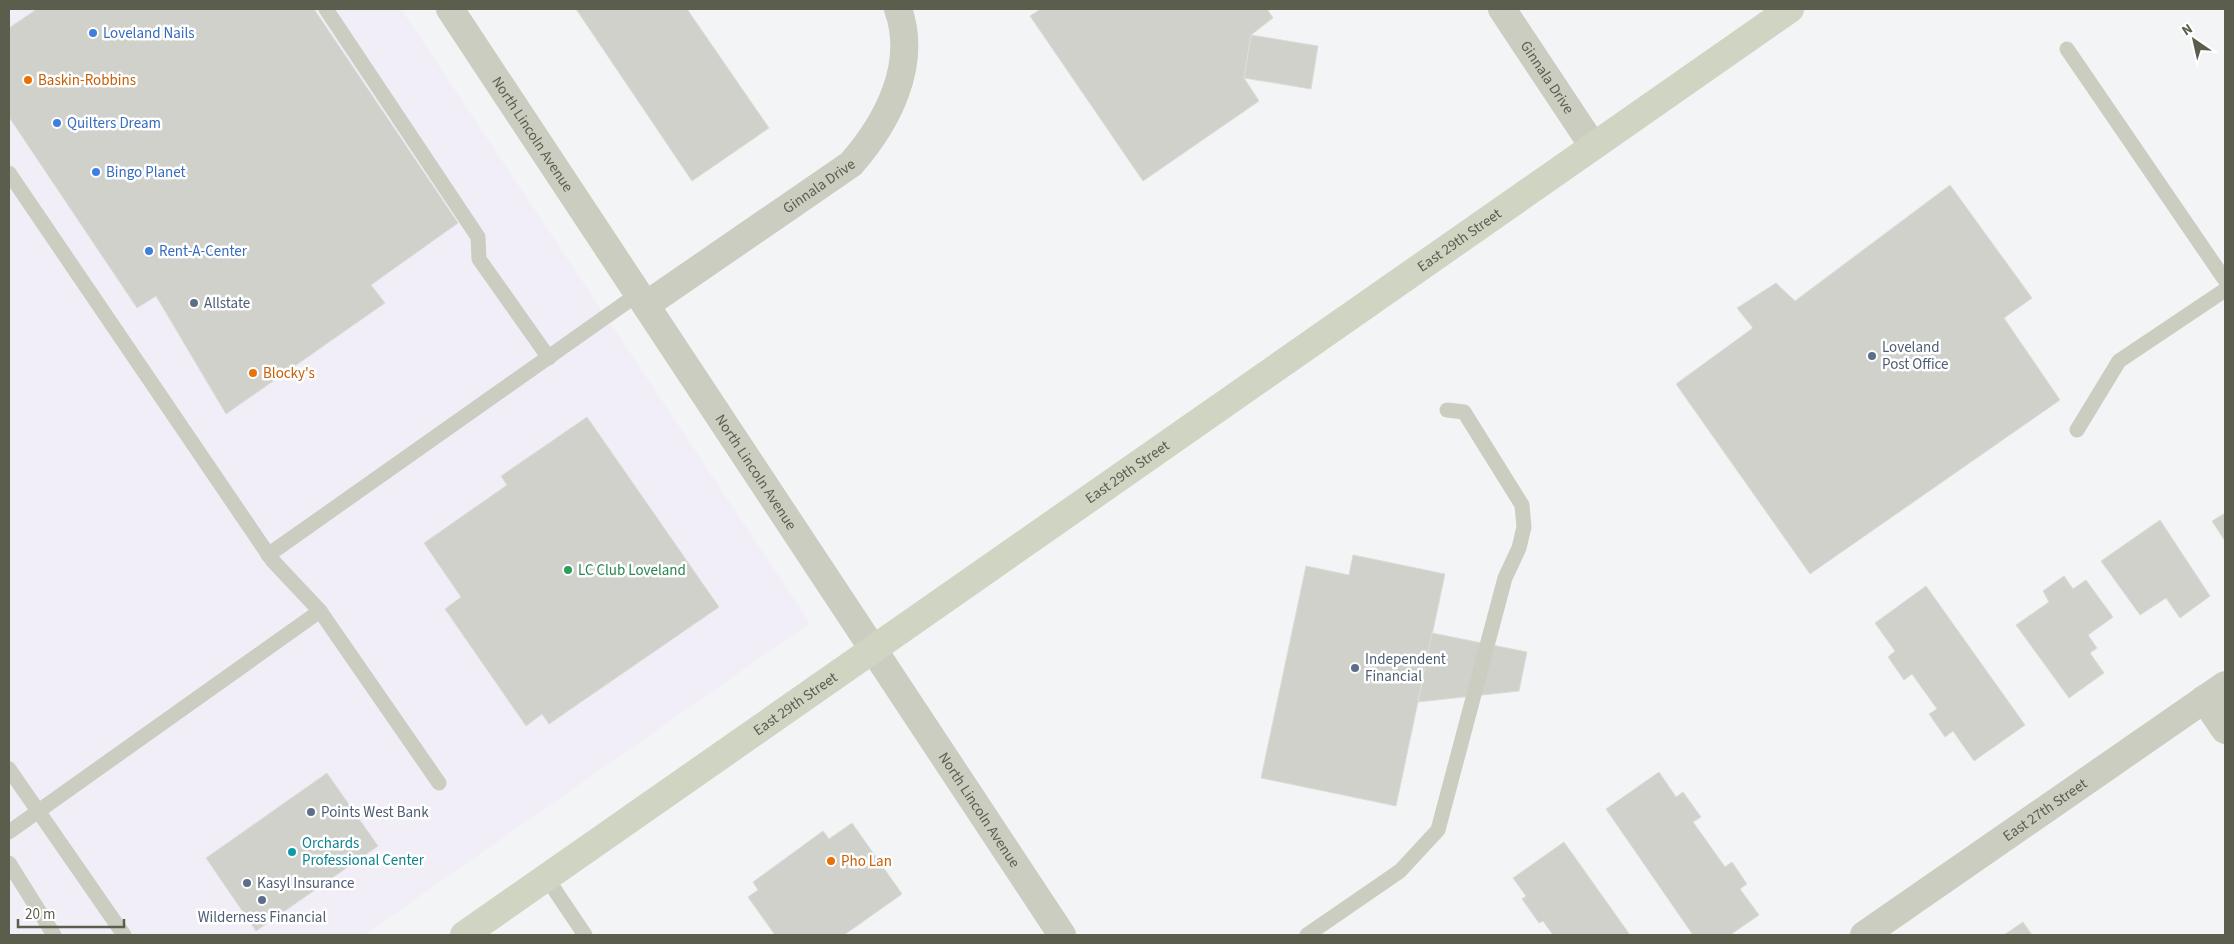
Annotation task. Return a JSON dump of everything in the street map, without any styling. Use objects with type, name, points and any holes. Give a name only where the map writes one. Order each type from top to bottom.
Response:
[{"type":"main road","name":"East 29th Street","points":[[464,935],[1790,9]]},
{"type":"street","name":"North Lincoln Avenue","points":[[450,9],[1062,935]]},
{"type":"street","name":"Ginnala Drive","points":[[642,300],[851,164],[868,144],[884,119],[895,95],[901,72],[904,46],[902,20],[898,9]]},
{"type":"street","name":"Ginnala Drive","points":[[1502,9],[1593,146]]},
{"type":"street","points":[[2215,692],[2225,730]]},
{"type":"street","name":"East 27th Street","points":[[1864,935],[2215,692]]},
{"type":"lane","points":[[326,9],[478,238],[479,259],[549,358]]},
{"type":"lane","points":[[2067,49],[2225,280]]},
{"type":"lane","points":[[9,173],[268,556],[320,611],[439,783]]},
{"type":"lane","points":[[2077,430],[2119,361],[2225,290]]},
{"type":"lane","points":[[268,556],[549,358],[642,300]]},
{"type":"lane","points":[[1307,935],[1400,871],[1438,830],[1505,578],[1519,548],[1523,534],[1522,505],[1464,412],[1447,410]]},
{"type":"lane","points":[[9,832],[320,611]]},
{"type":"lane","points":[[9,769],[124,935]]},
{"type":"lane","points":[[9,863],[54,935]]},
{"type":"lane","points":[[546,877],[585,935]]},
{"type":"shaded area","points":[[9,9],[401,9],[810,623],[364,935],[9,935]]},
{"type":"building","points":[[37,9],[314,9],[458,223],[371,285],[385,303],[226,414],[156,296],[137,308],[9,117],[9,28]]},
{"type":"building","points":[[576,9],[687,9],[769,128],[692,181]]},
{"type":"building","points":[[1041,9],[1267,9],[1273,18],[1251,35],[1244,78],[1259,101],[1143,181],[1030,16]]},
{"type":"building","points":[[1251,35],[1318,46],[1311,89],[1244,78]]},
{"type":"building","name":"Loveland Post Office","points":[[1950,185],[2032,298],[2004,318],[2060,400],[1810,574],[1676,384],[1753,328],[1737,308],[1776,283],[1795,301]]},
{"type":"building","name":"LC Club Loveland","points":[[587,417],[719,607],[549,724],[542,714],[526,726],[445,609],[461,597],[424,543],[507,485],[501,476]]},
{"type":"building","points":[[2225,513],[2225,541],[2212,521]]},
{"type":"building","points":[[2160,520],[2210,596],[2180,618],[2166,598],[2140,615],[2101,561]]},
{"type":"building","name":"Independent Financial","points":[[1353,555],[1445,574],[1396,806],[1261,778],[1306,566],[1349,575]]},
{"type":"building","points":[[2064,576],[2073,589],[2086,580],[2113,617],[2088,635],[2097,648],[2090,653],[2104,673],[2069,698],[2016,625],[2049,602],[2043,591]]},
{"type":"building","points":[[1926,586],[2025,725],[1974,761],[1953,731],[1945,737],[1929,714],[1937,709],[1912,674],[1904,680],[1888,657],[1895,651],[1875,623]]},
{"type":"building","points":[[1432,633],[1527,652],[1519,691],[1418,702]]},
{"type":"building","points":[[1659,772],[1676,797],[1683,792],[1701,817],[1693,822],[1725,867],[1732,862],[1747,884],[1740,889],[1759,915],[1730,935],[1693,935],[1606,809]]},
{"type":"building","name":"Orchards Professional Center","points":[[327,773],[378,846],[256,931],[206,858]]},
{"type":"building","name":"Pho Lan","points":[[852,823],[902,894],[844,935],[775,935],[748,897],[758,890],[753,882],[823,831],[829,839]]},
{"type":"building","points":[[1564,842],[1630,935],[1553,935],[1543,921],[1539,923],[1522,899],[1526,896],[1513,878]]},
{"type":"building","points":[[2023,922],[2032,935],[2004,935]]},
{"type":"place","name":"Loveland Nails","points":[[93,33]]},
{"type":"place","name":"Baskin-Robbins","points":[[28,80]]},
{"type":"place","name":"Quilters Dream","points":[[57,123]]},
{"type":"place","name":"Bingo Planet","points":[[96,172]]},
{"type":"place","name":"Rent-A-Center","points":[[149,251]]},
{"type":"place","name":"Allstate","points":[[194,303]]},
{"type":"place","name":"Loveland Post Office","points":[[1872,356]]},
{"type":"place","name":"Blocky's","points":[[253,373]]},
{"type":"place","name":"LC Club Loveland","points":[[568,570]]},
{"type":"place","name":"Independent Financial","points":[[1355,668]]},
{"type":"place","name":"Points West Bank","points":[[311,812]]},
{"type":"place","name":"Orchards Professional Center","points":[[292,852]]},
{"type":"place","name":"Pho Lan","points":[[831,861]]},
{"type":"place","name":"Kasyl Insurance","points":[[247,883]]},
{"type":"place","name":"Wilderness Financial","points":[[262,900]]}]
